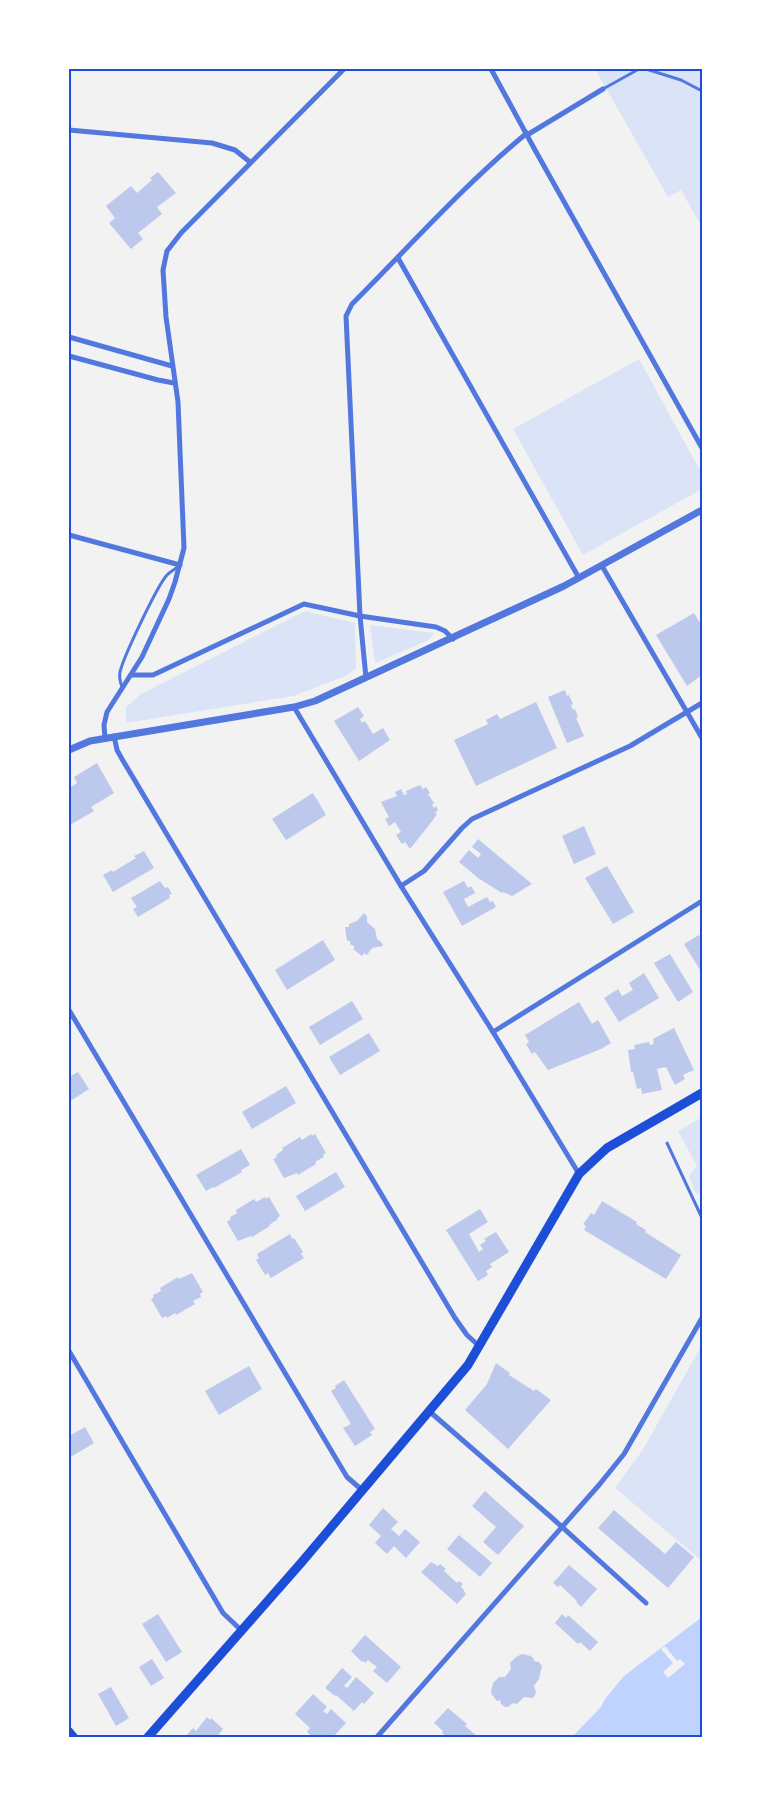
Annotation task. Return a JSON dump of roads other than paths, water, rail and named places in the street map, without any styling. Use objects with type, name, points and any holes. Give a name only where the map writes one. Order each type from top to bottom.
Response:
[{"type":"main road","points":[[148,1737],[242,1631],[468,1365],[571,1184],[579,1174],[607,1148],[702,1093]]},
{"type":"main road","points":[[69,1731],[74,1737]]},
{"type":"street","points":[[105,738],[104,725],[107,712],[142,658],[169,599],[184,548],[185,531],[178,402],[165,307],[164,266],[166,255],[171,245],[181,233],[344,69]]},
{"type":"street","points":[[491,69],[702,448]]},
{"type":"street","points":[[366,678],[360,616],[346,316],[352,304],[494,160],[527,134],[603,89]]},
{"type":"street","points":[[69,130],[218,144],[236,150],[250,162]]},
{"type":"street","points":[[398,258],[580,578]]},
{"type":"street","points":[[69,337],[172,366]]},
{"type":"street","points":[[69,356],[174,383]]},
{"type":"street","points":[[69,750],[90,741],[114,736],[294,707],[315,701],[453,639],[580,578],[702,510]]},
{"type":"street","points":[[69,534],[180,565]]},
{"type":"street","points":[[602,566],[702,738]]},
{"type":"street","points":[[132,675],[153,675],[304,604],[360,616],[436,627],[445,631],[453,639]]},
{"type":"street","points":[[401,886],[424,871],[472,819],[630,746],[702,703]]},
{"type":"street","points":[[294,707],[401,886],[579,1174]]},
{"type":"street","points":[[114,736],[117,750],[122,759],[455,1318],[467,1334],[480,1346]]},
{"type":"street","points":[[492,1032],[702,901]]},
{"type":"street","points":[[69,1010],[347,1477],[362,1490]]},
{"type":"street","points":[[377,1737],[624,1454],[702,1318]]},
{"type":"street","points":[[69,1351],[223,1613],[242,1631]]},
{"type":"street","points":[[429,1412],[562,1527],[646,1603]]},
{"type":"lane","points":[[603,89],[639,69]]},
{"type":"lane","points":[[646,69],[681,80],[702,91]]},
{"type":"lane","points":[[122,688],[119,680],[125,658],[159,586],[167,575],[180,565]]},
{"type":"lane","points":[[666,1143],[702,1218]]},
{"type":"water","points":[[702,1617],[702,1737],[572,1737],[601,1707],[605,1699],[624,1676]]}]
